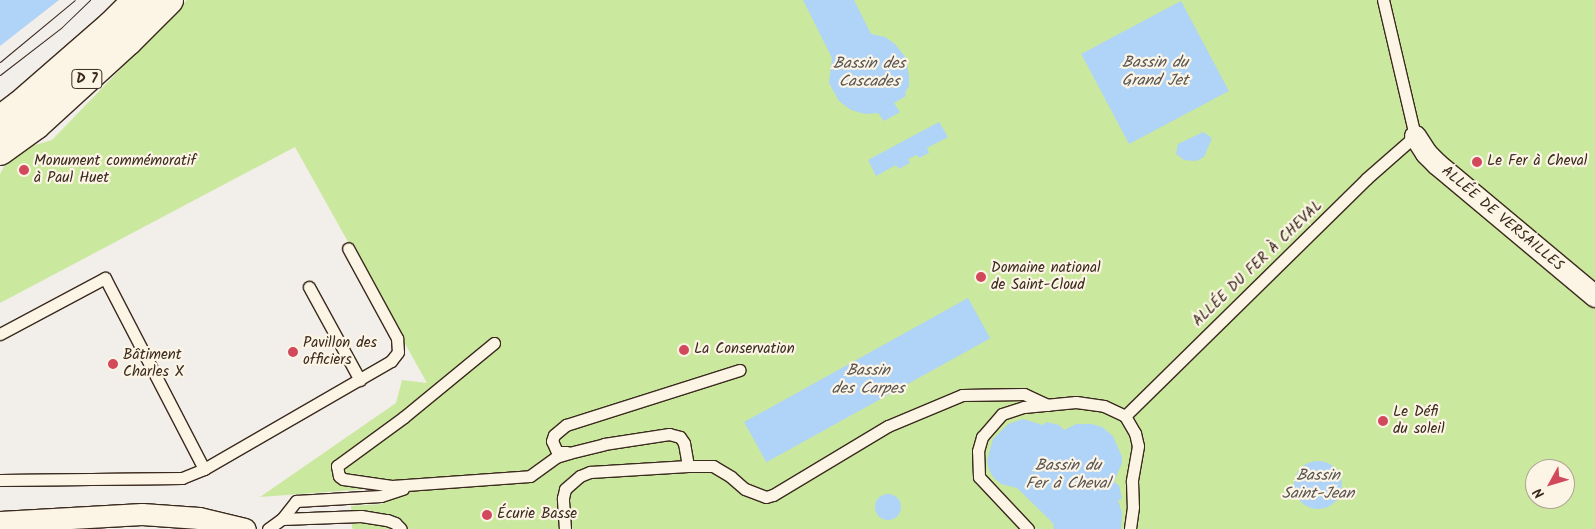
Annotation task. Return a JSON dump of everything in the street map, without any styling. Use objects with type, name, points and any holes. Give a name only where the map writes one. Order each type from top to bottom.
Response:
[{"type":"main road","name":"D 7","points":[[0,120],[111,26],[137,0]]},
{"type":"main road","name":"D 7","points":[[0,151],[36,126],[128,41],[168,0]]},
{"type":"street","name":"ALLÉE DE VERSAILLES","points":[[1415,136],[1426,153],[1437,164],[1595,296]]},
{"type":"street","points":[[0,522],[142,514],[199,518],[245,529]]},
{"type":"lane","points":[[1382,0],[1415,136]]},
{"type":"lane","name":"ALLÉE DU FER À CHEVAL","points":[[1124,416],[1366,179],[1415,136]]},
{"type":"lane","points":[[0,480],[182,478],[204,469],[395,358],[399,348],[397,338],[348,248]]},
{"type":"lane","points":[[0,334],[105,278],[204,469]]},
{"type":"lane","points":[[309,287],[360,380]]},
{"type":"lane","points":[[494,343],[404,417],[337,466],[336,471],[343,479],[392,486],[530,476],[556,457],[569,452],[604,444],[669,434],[680,437],[684,443],[688,466]]},
{"type":"lane","points":[[569,452],[557,452],[552,441],[554,435],[566,425],[739,370]]},
{"type":"lane","points":[[565,529],[563,498],[565,489],[580,476],[590,472],[712,466],[731,477],[745,489],[766,497],[773,495],[888,426],[962,395],[1024,394],[1048,405]]},
{"type":"lane","points":[[1028,529],[979,477],[978,451],[982,437],[1002,414],[1024,407],[1076,402],[1104,406],[1124,416],[1135,433],[1138,446],[1132,481],[1133,507],[1130,529]]},
{"type":"lane","points":[[268,529],[282,519],[296,501],[381,496],[414,485]]},
{"type":"lane","points":[[282,519],[361,516],[387,520],[395,523],[400,529]]},
{"type":"green space","name":"Domaine national de Saint-Cloud","points":[[187,0],[1595,0],[1595,529],[354,529],[352,528],[351,506],[382,504],[381,488],[260,497],[396,403],[402,380],[427,383],[295,147],[0,303],[0,174],[7,161],[25,148],[52,140]]},
{"type":"water","points":[[0,0],[59,0],[0,46]]},
{"type":"water","name":"Bassin des Cascades","points":[[803,0],[854,0],[871,34],[885,37],[895,44],[906,58],[909,76],[906,96],[894,103],[900,112],[884,121],[878,113],[865,114],[851,110],[839,101],[829,83],[832,58]]},
{"type":"water","name":"Bassin du Grand Jet","points":[[1181,1],[1229,91],[1129,144],[1081,54]]},
{"type":"water","points":[[939,122],[948,137],[927,148],[929,153],[919,158],[917,155],[908,159],[910,163],[899,169],[896,165],[876,176],[868,160]]},
{"type":"water","points":[[1203,132],[1212,138],[1204,157],[1196,161],[1184,160],[1176,154],[1178,144]]},
{"type":"water","name":"Bassin des Carpes","points":[[968,298],[990,338],[766,462],[744,422]]},
{"type":"water","name":"Bassin du Fer à Cheval","points":[[1023,419],[1043,425],[1047,422],[1059,425],[1064,430],[1076,424],[1092,424],[1102,427],[1113,436],[1122,457],[1122,463],[1114,482],[1119,485],[1122,499],[1118,500],[1122,513],[1121,529],[1054,529],[1053,523],[1017,488],[1001,484],[994,478],[989,470],[987,461],[993,439],[1008,424]]},
{"type":"water","name":"Bassin Saint-Jean","points":[[1318,461],[1327,463],[1335,468],[1340,476],[1342,485],[1340,494],[1335,502],[1327,507],[1318,509],[1309,507],[1301,502],[1296,494],[1294,485],[1296,476],[1301,468],[1309,463]]},
{"type":"water","points":[[888,494],[897,498],[901,507],[897,516],[888,520],[879,516],[875,507],[879,498]]},
{"type":"tram line","points":[[0,62],[75,0]]},
{"type":"tram line","points":[[0,75],[62,27],[90,0]]},
{"type":"place","name":"Le Fer à Cheval","points":[[1477,162]]},
{"type":"place","name":"Monument commémoratif à Paul Huet","points":[[24,170]]},
{"type":"place","name":"Domaine national de Saint-Cloud","points":[[981,277]]},
{"type":"place","name":"La Conservation","points":[[684,350]]},
{"type":"place","name":"Pavillon des officiers","points":[[293,352]]},
{"type":"place","name":"Bâtiment Charles X","points":[[113,364]]},
{"type":"place","name":"Le Défi du soleil","points":[[1383,421]]},
{"type":"place","name":"Écurie Basse","points":[[487,515]]}]
